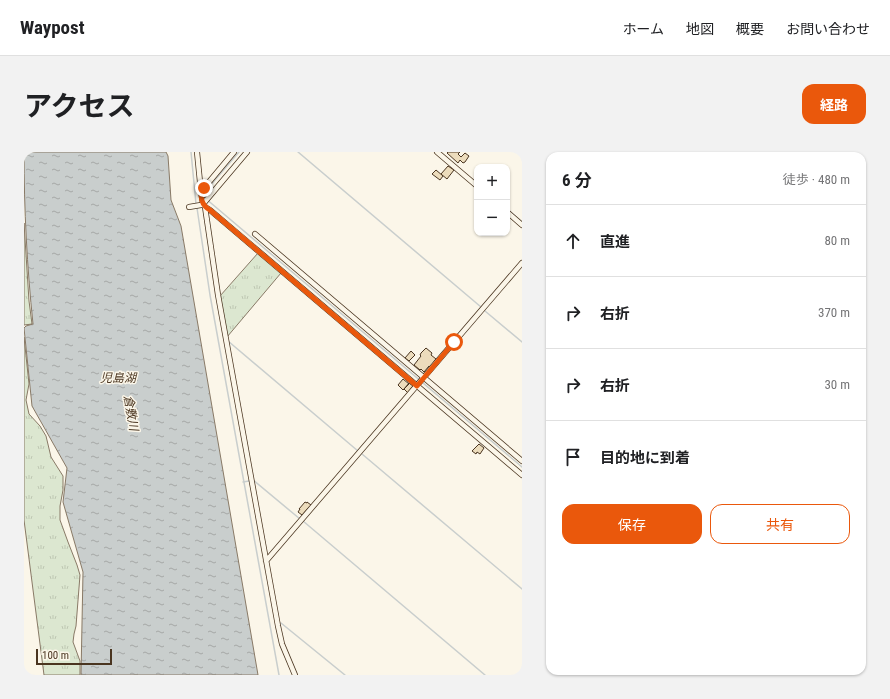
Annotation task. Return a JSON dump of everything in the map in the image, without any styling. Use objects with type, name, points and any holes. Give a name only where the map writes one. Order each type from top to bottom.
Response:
[{"type":"street","points":[[197,152],[218,295],[266,562],[282,644],[295,675]]},
{"type":"street","points":[[234,152],[204,188],[203,199],[210,210],[522,461]]},
{"type":"street","points":[[191,206],[203,199],[247,152]]},
{"type":"street","points":[[437,152],[474,183]]},
{"type":"street","points":[[510,215],[522,225]]},
{"type":"street","points":[[255,234],[421,381],[522,476]]},
{"type":"street","points":[[266,562],[522,263]]},
{"type":"green space","points":[[24,223],[32,324],[24,325]]},
{"type":"green space","points":[[258,253],[281,273],[227,337],[220,296]]},
{"type":"green space","points":[[24,337],[29,384],[26,400],[29,414],[40,426],[46,436],[51,457],[63,476],[60,520],[80,575],[76,626],[73,642],[80,661],[80,675],[44,675],[24,520]]},
{"type":"water","name":"児島湖","points":[[24,152],[166,152],[168,156],[171,200],[181,226],[258,675],[81,675],[83,572],[63,502],[67,468],[32,406],[24,328],[33,324],[26,238]]},
{"type":"building","points":[[460,152],[458,154],[461,157],[465,153],[469,156],[465,162],[463,163],[460,160],[458,163],[447,153]]},
{"type":"building","points":[[448,166],[454,170],[447,179],[441,174]]},
{"type":"building","points":[[436,170],[443,176],[440,180],[432,174]]},
{"type":"building","points":[[426,348],[436,359],[424,372],[414,365],[421,356],[421,353]]},
{"type":"building","points":[[411,351],[415,355],[409,361],[405,358]]},
{"type":"building","points":[[403,379],[409,384],[403,390],[398,385]]},
{"type":"building","points":[[409,383],[413,386],[408,393],[404,389]]},
{"type":"building","points":[[479,444],[484,448],[480,454],[477,452],[476,454],[472,451]]},
{"type":"building","points":[[305,502],[311,505],[302,515],[298,512]]},
{"type":"waterway","points":[[191,152],[196,204]]},
{"type":"waterway","points":[[239,152],[204,193],[205,198],[522,467]]},
{"type":"waterway","points":[[298,152],[481,307]]},
{"type":"waterway","points":[[197,208],[210,295],[279,675]]},
{"type":"waterway","points":[[510,212],[522,222]]},
{"type":"waterway","points":[[485,311],[522,342]]},
{"type":"waterway","points":[[228,341],[358,451]]},
{"type":"waterway","points":[[362,454],[522,589]]},
{"type":"waterway","points":[[253,480],[300,519]]},
{"type":"waterway","points":[[243,482],[249,481]]},
{"type":"waterway","points":[[303,521],[485,675]]},
{"type":"waterway","points":[[281,623],[345,675]]},
{"type":"route","points":[[204,188],[201,189],[201,192],[205,207],[417,386],[454,342]]},
{"type":"water label","name":"倉敷川","points":[[131,413]]}]
